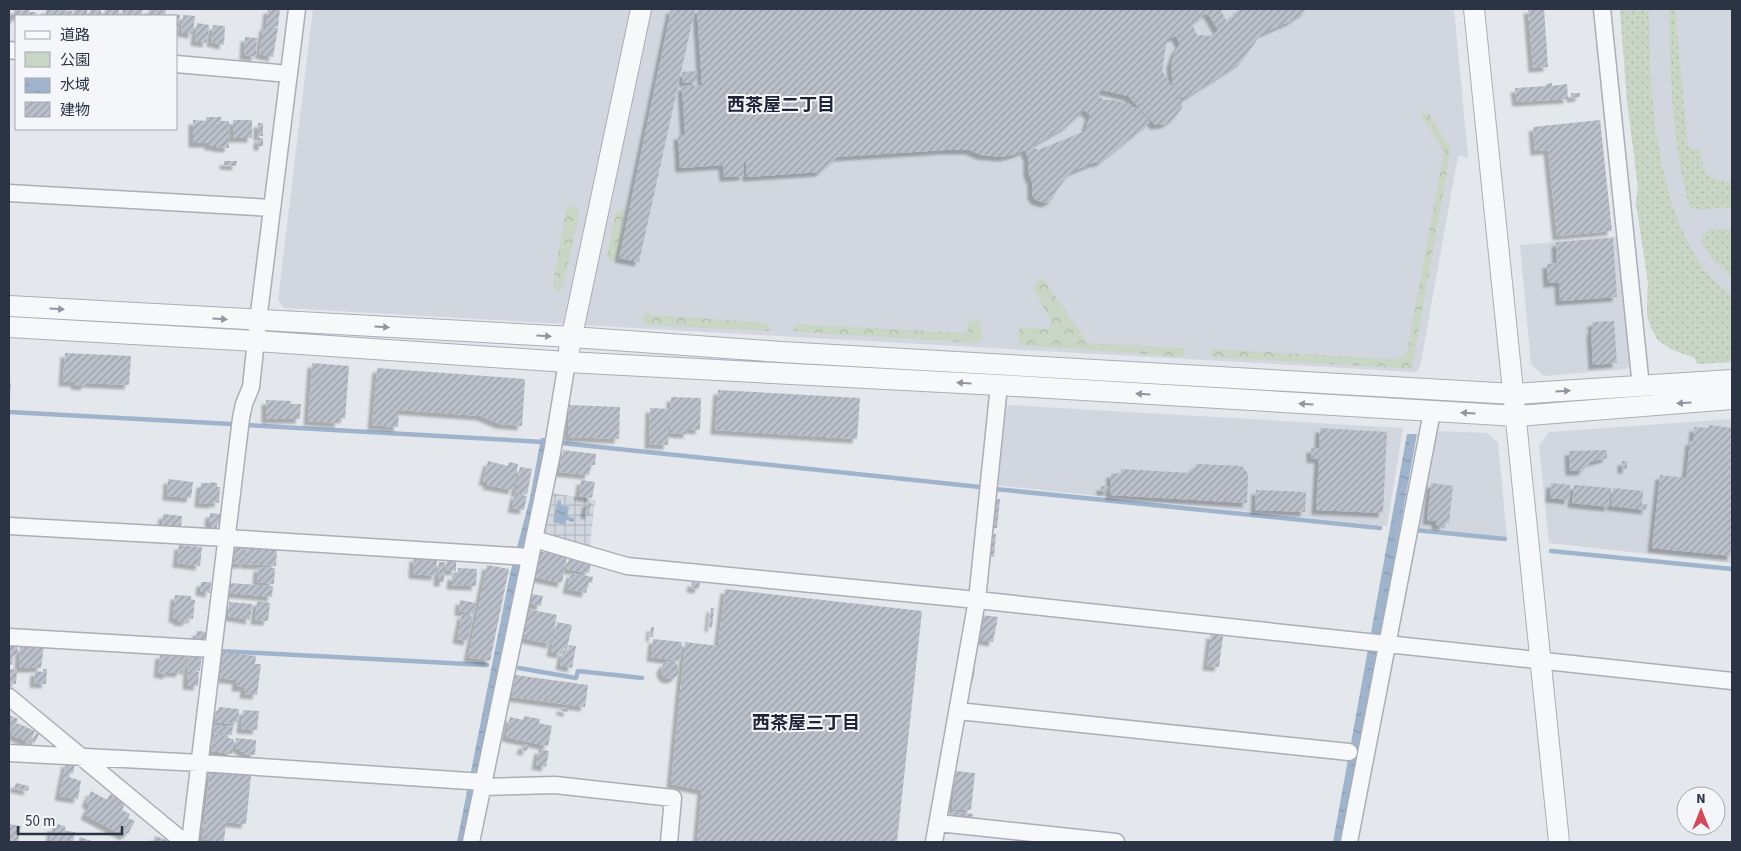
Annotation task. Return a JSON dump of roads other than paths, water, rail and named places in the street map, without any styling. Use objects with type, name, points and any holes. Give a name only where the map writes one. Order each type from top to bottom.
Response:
[{"type":"street","points":[[190,842],[240,418],[251,387],[297,9]]},
{"type":"street","points":[[471,842],[478,782],[522,557],[534,539],[552,453],[572,337],[641,9]]},
{"type":"street","points":[[1474,9],[1559,842]]},
{"type":"street","points":[[1602,9],[1641,387]]},
{"type":"street","points":[[178,64],[289,74]]},
{"type":"street","points":[[9,193],[272,208]]},
{"type":"street","points":[[9,306],[567,362],[999,385],[1432,412],[1516,416],[1732,399]]},
{"type":"street","points":[[9,327],[572,337],[781,352],[1514,394],[1732,380]]},
{"type":"street","points":[[934,842],[977,600],[999,385]]},
{"type":"street","points":[[1349,842],[1379,642],[1432,412]]},
{"type":"street","points":[[9,526],[522,557]]},
{"type":"street","points":[[534,539],[627,566],[977,600],[1732,681]]},
{"type":"street","points":[[9,637],[214,649]]},
{"type":"street","points":[[9,697],[184,842]]},
{"type":"street","points":[[958,711],[1349,752]]},
{"type":"street","points":[[9,753],[200,763],[478,782],[555,785],[673,798],[669,842]]},
{"type":"street","points":[[938,824],[1116,842]]},
{"type":"water","points":[[1407,434],[1417,434],[1343,842],[1333,842]]},
{"type":"water","points":[[541,438],[547,438],[463,842],[457,842],[510,574],[530,498]]},
{"type":"water","points":[[558,500],[561,501],[561,505],[569,507],[567,516],[574,518],[573,522],[566,520],[565,525],[553,522]]},
{"type":"waterway","points":[[9,412],[231,424]]},
{"type":"waterway","points":[[247,425],[544,442]]},
{"type":"waterway","points":[[561,443],[980,487]]},
{"type":"waterway","points":[[995,489],[1380,528]]},
{"type":"waterway","points":[[1415,530],[1505,539]]},
{"type":"waterway","points":[[1551,551],[1732,569]]},
{"type":"waterway","points":[[219,651],[487,665]]},
{"type":"waterway","points":[[519,668],[576,678],[578,671],[642,678]]},
{"type":"district","name":"西茶屋二丁目","points":[[781,105]]},
{"type":"district","name":"西茶屋三丁目","points":[[806,723]]}]
